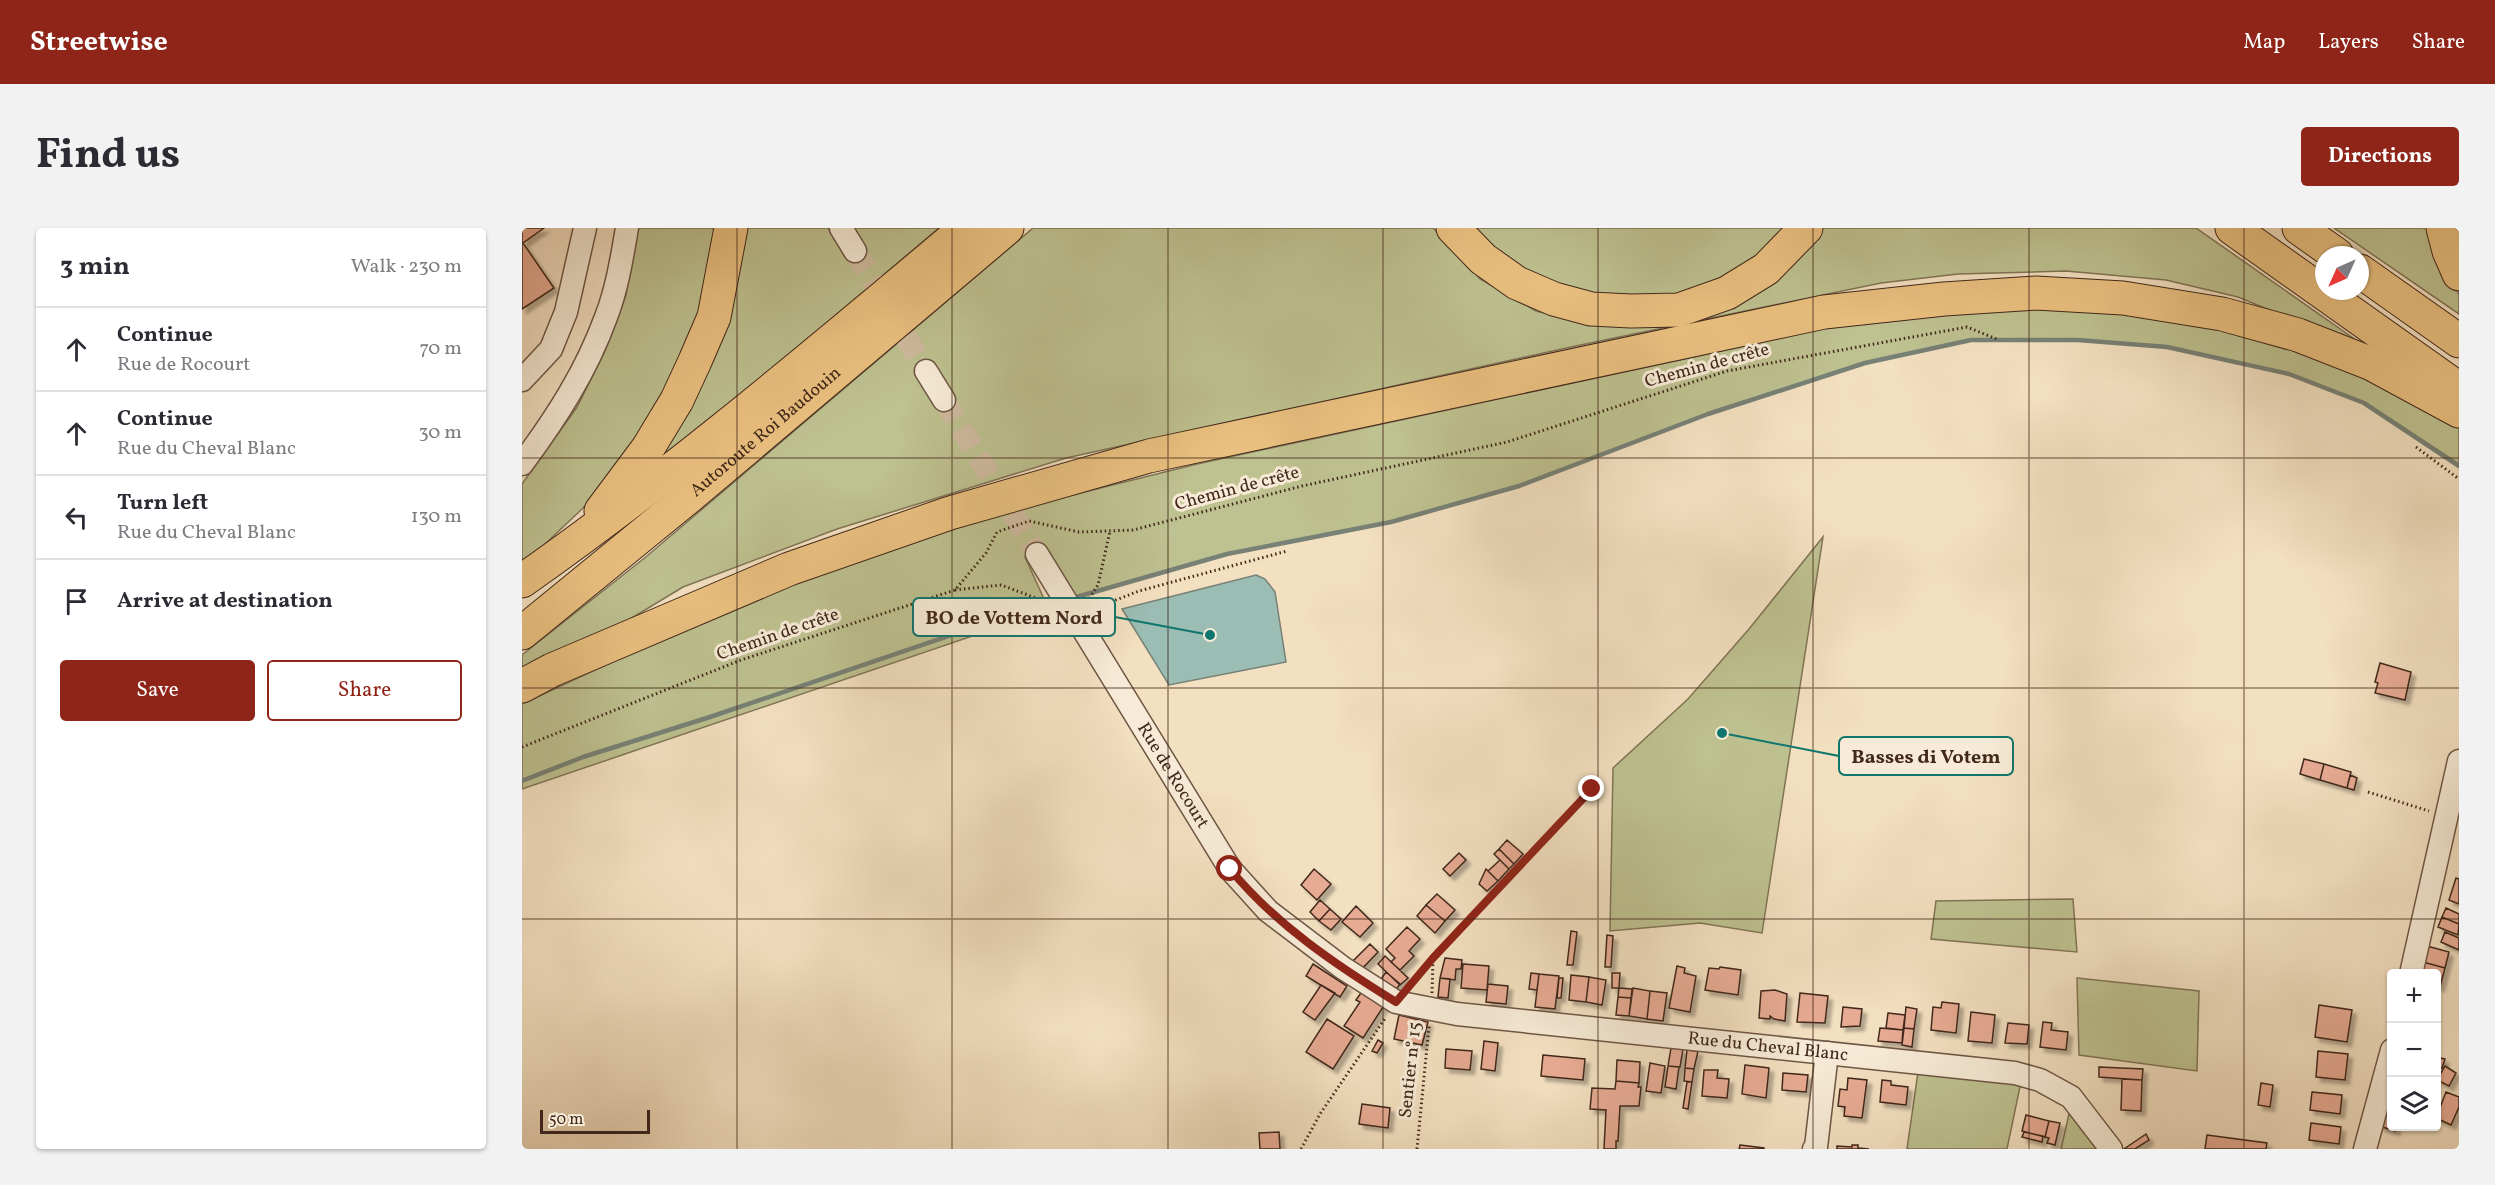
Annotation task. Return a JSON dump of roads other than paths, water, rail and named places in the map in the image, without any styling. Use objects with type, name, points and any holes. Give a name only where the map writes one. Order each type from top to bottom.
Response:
[{"type":"highway","points":[[578,542],[648,448],[676,400],[714,317],[731,228]]},
{"type":"highway","points":[[522,581],[578,542],[785,380],[966,228]]},
{"type":"highway","name":"Autoroute Roi Baudouin","points":[[522,633],[673,510],[1007,228]]},
{"type":"highway","points":[[1453,228],[1483,258],[1517,283],[1554,299],[1591,309],[1631,311],[1679,310],[1727,292],[1766,269],[1806,228]]},
{"type":"highway","points":[[2232,228],[2459,389]]},
{"type":"highway","points":[[2299,228],[2324,246]]},
{"type":"highway","points":[[2443,228],[2459,274]]},
{"type":"highway","points":[[2369,277],[2459,341]]},
{"type":"highway","points":[[522,686],[552,670],[789,569],[950,513],[1149,456],[1824,312],[1944,299],[2036,293],[2123,298],[2222,314],[2298,335],[2372,364],[2459,411]]},
{"type":"street","points":[[522,380],[551,349],[566,312],[585,228]]},
{"type":"street","points":[[522,464],[553,422],[584,370],[607,316],[627,228]]},
{"type":"street","points":[[841,228],[855,251]]},
{"type":"street","points":[[926,370],[944,400]]},
{"type":"street","name":"Rue de Rocourt","points":[[1037,554],[1078,609],[1230,869],[1268,911],[1343,968]]},
{"type":"street","points":[[2413,969],[2459,761]]},
{"type":"street","name":"Rue du Cheval Blanc","points":[[1343,968],[1396,1002],[1457,1014],[2015,1073],[2040,1080],[2071,1097],[2111,1149]]},
{"type":"street","points":[[1814,1149],[1827,1053]]},
{"type":"street","points":[[2365,1149],[2387,1065]]},
{"type":"water","points":[[1256,575],[1265,579],[1275,592],[1286,662],[1169,685],[1122,609]]},
{"type":"waterway","points":[[1073,598],[1227,554],[1391,522],[1519,486],[1708,414],[1865,363],[1971,340],[2078,340],[2167,347],[2289,374],[2364,403],[2459,466]]},
{"type":"waterway","points":[[522,781],[583,757],[710,717],[1025,610]]},
{"type":"tunnel","points":[[855,251],[926,371]]},
{"type":"tunnel","points":[[944,400],[1037,554]]},
{"type":"place","name":"BO de Vottem Nord","points":[[1210,635]]},
{"type":"place","name":"Basses di Votem","points":[[1722,733]]}]
